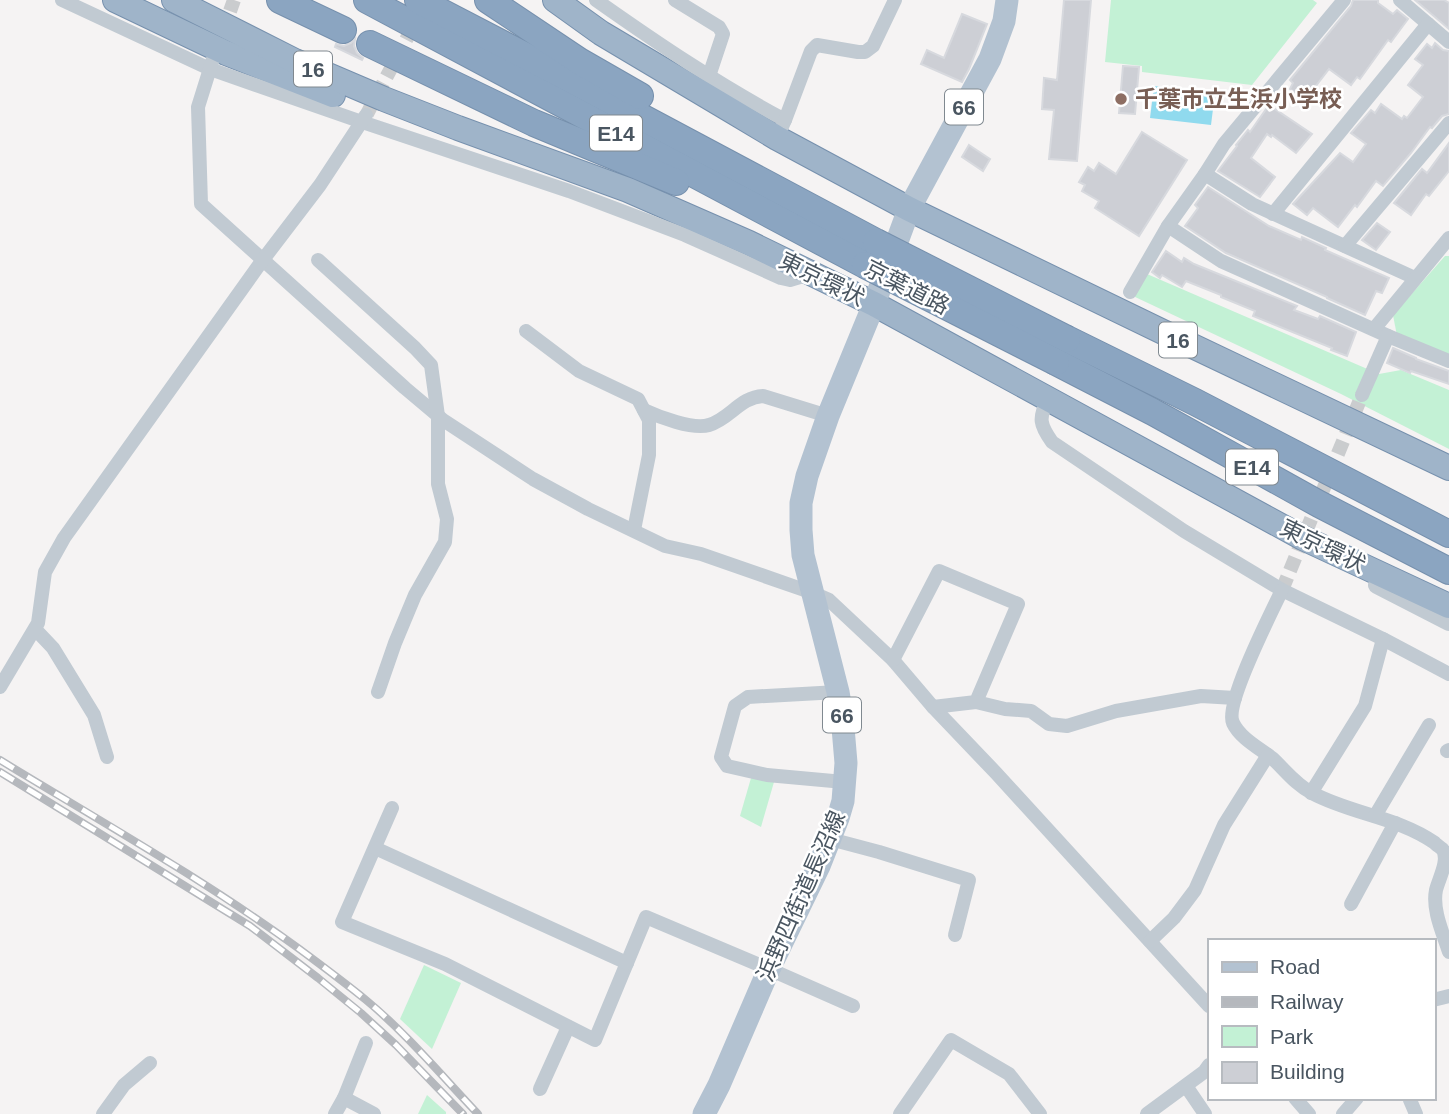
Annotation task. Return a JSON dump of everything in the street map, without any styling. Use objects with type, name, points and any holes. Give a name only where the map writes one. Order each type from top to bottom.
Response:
[{"type":"highway","points":[[115,0],[226,53],[322,91],[423,125],[458,128]]},
{"type":"highway","name":"東京環状","points":[[174,0],[295,61],[458,128],[628,190],[749,243],[874,304],[1303,538],[1449,606]]},
{"type":"highway","points":[[281,0],[343,30]]},
{"type":"highway","name":"京葉道路","points":[[367,0],[795,229],[870,254],[1062,350],[1195,401],[1449,534]]},
{"type":"highway","name":"京葉道路","points":[[418,0],[841,222],[870,254]]},
{"type":"highway","points":[[488,0],[579,61],[815,196],[841,222]]},
{"type":"highway","name":"16","points":[[555,0],[601,33],[781,129],[909,209],[1449,467]]},
{"type":"highway","points":[[370,44],[534,123],[757,219],[795,229]]},
{"type":"highway","name":"京葉道路","points":[[1062,350],[1153,412],[1319,504],[1449,571]]},
{"type":"main road","name":"浜野四街道長沼線","points":[[704,1114],[830,839],[843,801],[845,741],[838,692],[803,555],[800,530],[801,503],[807,476],[909,209],[990,59],[1004,21],[1007,0]]},
{"type":"street","points":[[62,0],[212,64],[569,191],[685,235],[781,278],[790,281],[810,274]]},
{"type":"street","points":[[596,0],[657,43],[744,98],[781,129],[811,51],[817,45],[865,52],[873,46],[895,0]]},
{"type":"street","points":[[675,0],[719,27],[723,34],[709,76]]},
{"type":"street","points":[[1130,292],[1168,226],[1224,144],[1344,0]]},
{"type":"street","points":[[1400,0],[1449,42]]},
{"type":"street","points":[[1273,214],[1428,24]]},
{"type":"street","points":[[212,64],[198,107],[201,204],[438,416],[533,479],[665,546],[701,554],[830,600],[893,660],[933,707],[1208,1005]]},
{"type":"street","points":[[0,687],[38,623],[45,572],[64,538],[262,261],[320,185],[365,118]]},
{"type":"street","points":[[1345,246],[1449,122]]},
{"type":"street","points":[[1205,174],[1252,204],[1415,278]]},
{"type":"street","points":[[1168,226],[1221,261],[1449,361]]},
{"type":"street","points":[[1374,329],[1448,240]]},
{"type":"street","points":[[318,260],[415,348],[430,365],[438,416],[438,484],[447,519],[445,542],[415,594],[378,692]]},
{"type":"street","points":[[526,331],[579,371],[638,399],[644,410],[649,420],[649,456],[634,530]]},
{"type":"street","points":[[1362,395],[1388,336]]},
{"type":"street","points":[[644,410],[667,420],[708,426],[745,401],[763,396],[828,416]]},
{"type":"street","points":[[1048,400],[1042,412],[1042,421],[1044,431],[1052,442],[1184,531],[1282,590],[1449,674]]},
{"type":"street","points":[[1303,538],[1376,585],[1449,622]]},
{"type":"street","points":[[893,660],[939,571],[1018,604],[976,702]]},
{"type":"street","points":[[1282,590],[1235,698],[1231,720],[1238,731],[1311,793],[1395,822],[1443,849],[1447,859],[1436,890],[1435,906],[1449,952]]},
{"type":"street","points":[[35,629],[53,648],[94,715],[107,757]]},
{"type":"street","points":[[1311,793],[1365,706],[1383,639]]},
{"type":"street","points":[[838,692],[748,697],[735,706],[721,757],[727,766],[767,775],[844,782]]},
{"type":"street","points":[[933,707],[976,702],[1005,709],[1031,711],[1049,724],[1068,726],[1116,712],[1201,696],[1235,698]]},
{"type":"street","points":[[1375,816],[1429,725]]},
{"type":"street","points":[[1150,941],[1174,918],[1195,890],[1224,825],[1268,755]]},
{"type":"street","points":[[392,808],[342,922],[445,964],[595,1040],[646,917],[853,1006]]},
{"type":"street","points":[[1351,904],[1395,822]]},
{"type":"street","points":[[830,839],[969,880],[955,935]]},
{"type":"street","points":[[375,848],[627,963]]},
{"type":"street","points":[[540,1089],[568,1027]]},
{"type":"street","points":[[900,1114],[951,1040],[1009,1074],[1040,1114]]},
{"type":"street","points":[[335,1114],[366,1043]]},
{"type":"street","points":[[103,1114],[124,1085],[150,1063]]},
{"type":"street","points":[[1147,1114],[1208,1066]]},
{"type":"street","points":[[1186,1086],[1205,1114]]},
{"type":"street","points":[[344,1098],[374,1114]]},
{"type":"street","points":[[1297,1100],[1310,1114]]},
{"type":"street","points":[[1343,1114],[1355,1100]]},
{"type":"street","points":[[1410,1100],[1416,1114]]},
{"type":"green space","points":[[1111,0],[1313,0],[1317,3],[1252,85],[1142,72],[1142,66],[1105,62]]},
{"type":"green space","points":[[1445,256],[1449,256],[1449,357],[1397,336],[1393,315]]},
{"type":"green space","points":[[1147,274],[1379,374],[1401,370],[1449,390],[1449,449],[1341,394],[1133,296]]},
{"type":"green space","points":[[751,778],[774,782],[761,827],[740,816]]},
{"type":"green space","points":[[424,965],[461,983],[432,1049],[400,1019]]},
{"type":"green space","points":[[427,1095],[446,1112],[446,1114],[418,1114]]},
{"type":"water","points":[[1154,86],[1215,93],[1211,125],[1150,118]]},
{"type":"building","points":[[1064,0],[1091,0],[1077,161],[1049,159],[1054,110],[1042,109],[1044,78],[1057,80]]},
{"type":"building","points":[[1353,0],[1378,0],[1378,3],[1393,14],[1397,10],[1408,19],[1391,42],[1388,40],[1360,79],[1357,77],[1351,85],[1329,69],[1305,100],[1290,89],[1293,83],[1290,80],[1351,6]]},
{"type":"building","points":[[1415,0],[1444,0],[1449,3],[1449,29]]},
{"type":"building","points":[[962,14],[987,24],[962,82],[921,64],[927,50],[944,58]]},
{"type":"building","points":[[355,39],[354,46],[362,60],[335,47],[336,44],[344,46]]},
{"type":"building","points":[[1435,43],[1443,50],[1449,51],[1449,114],[1442,116],[1430,127],[1383,186],[1376,181],[1338,227],[1313,208],[1307,215],[1293,204],[1340,153],[1353,162],[1366,144],[1351,133],[1371,110],[1375,113],[1381,104],[1402,119],[1404,116],[1407,118],[1423,97],[1408,85],[1423,65],[1415,59],[1427,44],[1432,48]]},
{"type":"building","points":[[1123,66],[1139,67],[1135,114],[1119,113]]},
{"type":"building","points":[[1269,105],[1312,134],[1296,153],[1267,134],[1251,158],[1275,177],[1260,197],[1218,171]]},
{"type":"building","points":[[1142,132],[1187,160],[1139,236],[1095,208],[1099,201],[1082,191],[1085,185],[1079,182],[1088,167],[1094,171],[1099,163],[1116,174]]},
{"type":"building","points":[[1449,143],[1449,171],[1429,196],[1426,194],[1411,215],[1394,203],[1422,169],[1427,173]]},
{"type":"building","points":[[969,145],[990,159],[983,171],[962,157]]},
{"type":"building","points":[[1208,187],[1269,226],[1301,240],[1302,237],[1389,278],[1382,293],[1376,291],[1365,315],[1226,253],[1185,226]]},
{"type":"building","points":[[1377,223],[1390,232],[1376,250],[1362,240]]},
{"type":"building","points":[[1166,251],[1182,262],[1184,258],[1297,306],[1294,310],[1318,319],[1320,316],[1356,332],[1347,356],[1253,316],[1255,311],[1221,295],[1186,281],[1182,287],[1162,275],[1160,278],[1152,272]]},
{"type":"building","points":[[1393,348],[1449,371],[1449,384],[1387,363]]},
{"type":"tunnel","points":[[223,31],[234,0]]},
{"type":"tunnel","points":[[367,114],[417,19]]},
{"type":"tunnel","points":[[1282,590],[1362,395]]},
{"type":"railway","points":[[0,760],[188,874],[307,954],[381,1013],[478,1114]]},
{"type":"railway","points":[[0,772],[250,926],[361,1013],[463,1114]]},
{"type":"place","name":"千葉市立生浜小学校","points":[[1121,99]]}]
